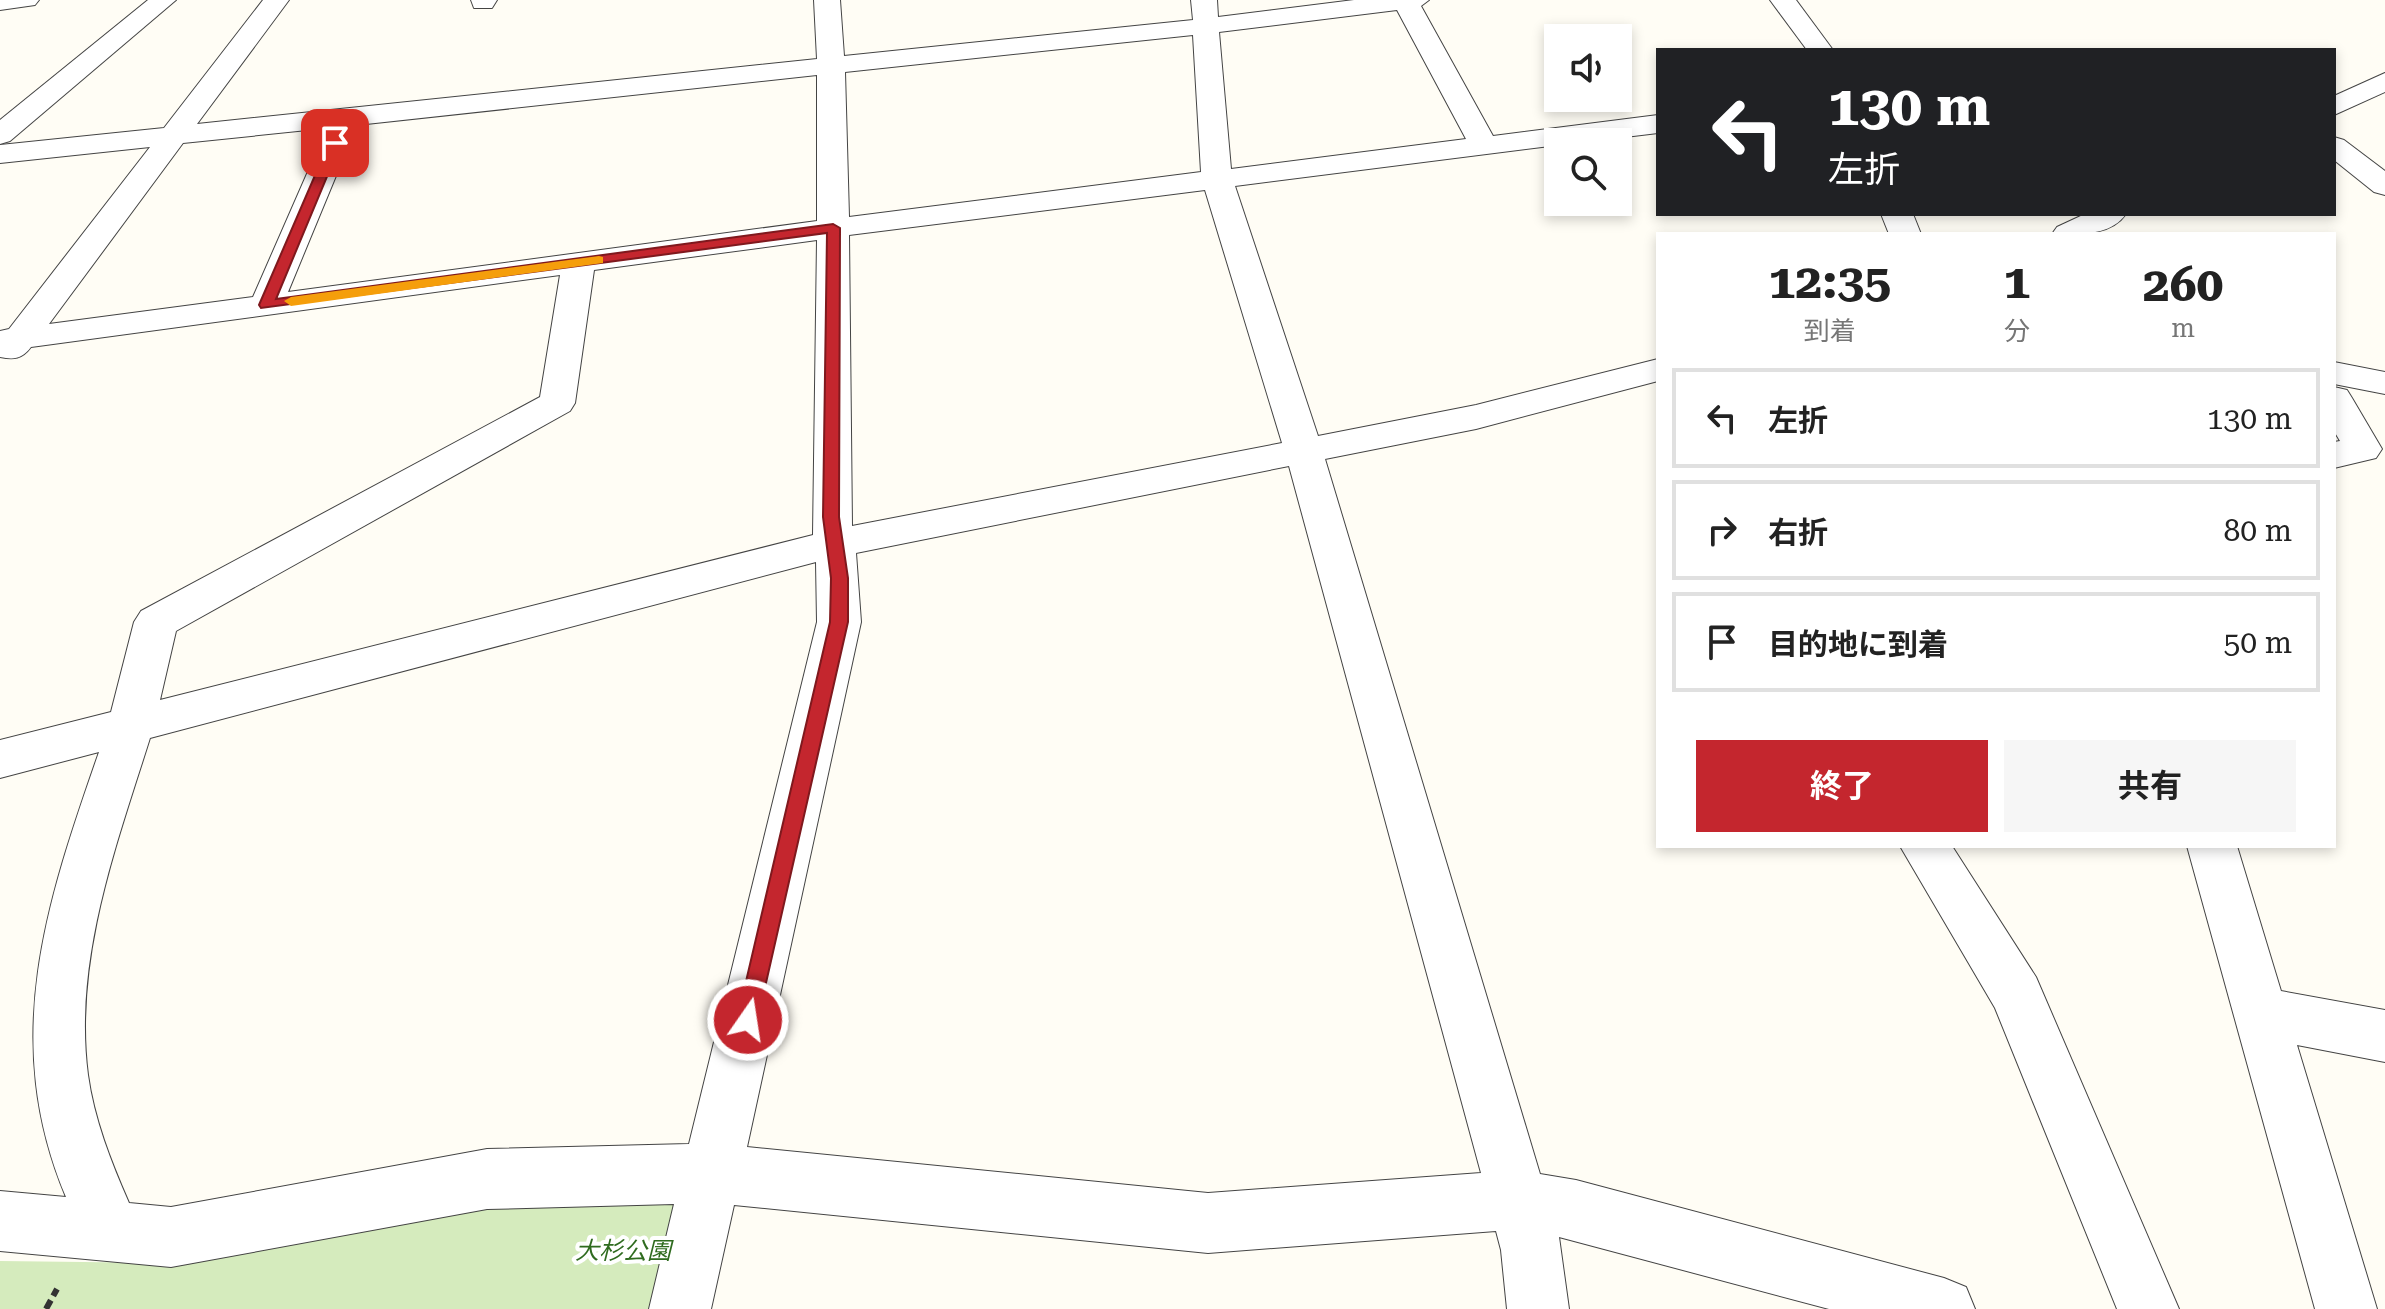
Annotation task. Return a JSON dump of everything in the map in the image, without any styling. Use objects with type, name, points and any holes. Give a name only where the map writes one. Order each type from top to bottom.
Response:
[{"type":"street","points":[[0,2],[26,0]]},
{"type":"street","points":[[0,135],[163,0]]},
{"type":"street","points":[[0,365],[10,339],[177,134],[276,0]]},
{"type":"street","points":[[680,1309],[714,1173],[839,622],[839,578],[832,544],[833,228],[827,0]]},
{"type":"street","points":[[0,154],[831,64],[1204,13],[1412,0],[1484,146]]},
{"type":"street","points":[[1783,0],[1819,48]]},
{"type":"street","points":[[1204,13],[1217,179],[1304,452],[1532,1250],[1538,1309]]},
{"type":"street","points":[[2336,106],[2385,81]]},
{"type":"street","points":[[266,305],[346,116]]},
{"type":"street","points":[[10,339],[833,228],[1656,124]]},
{"type":"street","points":[[2336,148],[2385,186]]},
{"type":"street","points":[[2072,232],[2106,216]]},
{"type":"street","points":[[111,1231],[79,1159],[60,1075],[59,1018],[69,927],[89,852],[131,725],[156,622],[557,403],[579,262]]},
{"type":"street","points":[[0,759],[832,544],[1476,417],[1656,371]]},
{"type":"street","points":[[2336,373],[2385,383]]},
{"type":"street","points":[[2336,402],[2363,449],[2336,455]]},
{"type":"street","points":[[1926,848],[2017,995],[2148,1309]]},
{"type":"street","points":[[2213,848],[2346,1309]]},
{"type":"street","points":[[2260,1013],[2385,1036]]},
{"type":"street","points":[[0,1221],[171,1237],[487,1179],[714,1173],[1208,1223],[1516,1200],[1576,1210],[1944,1309]]},
{"type":"green space","name":"大杉公園","points":[[698,1190],[669,1309],[0,1309],[0,1261],[166,1263],[485,1197]]},
{"type":"slow traffic","points":[[291,301],[599,260]]},
{"type":"route","points":[[335,143],[266,305],[833,228],[831,517],[832,544],[839,578],[839,622],[748,1020]]}]
